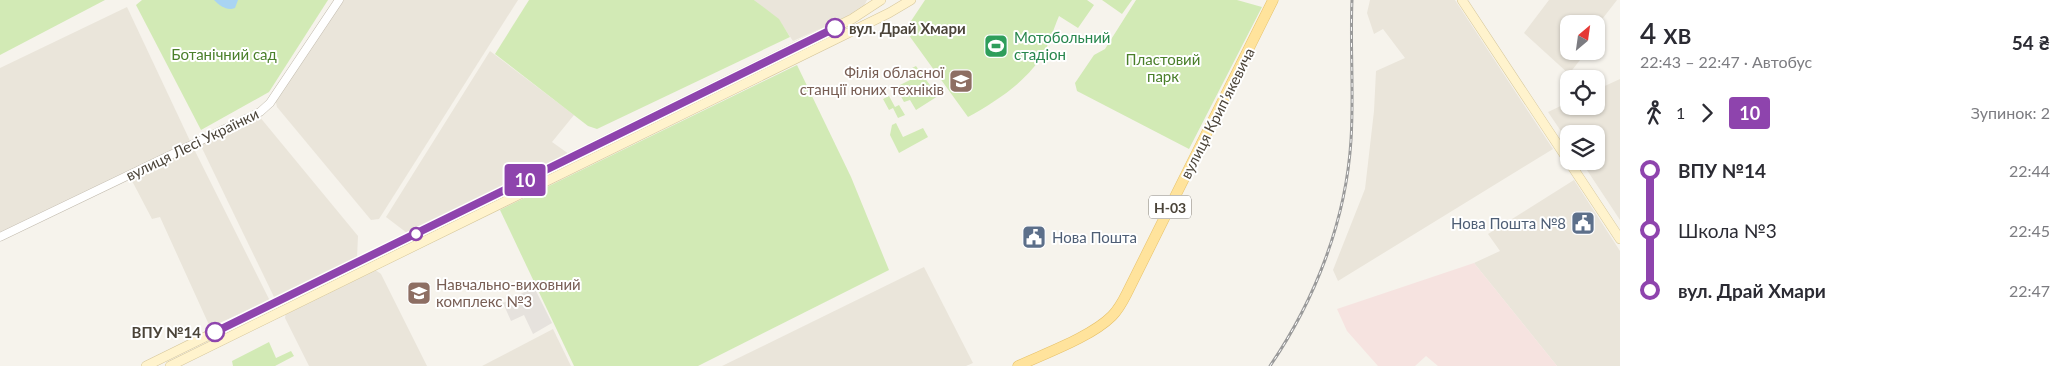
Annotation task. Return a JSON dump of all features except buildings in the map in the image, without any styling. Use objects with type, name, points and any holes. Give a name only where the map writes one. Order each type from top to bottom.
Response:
[{"type":"main road","points":[[146,366],[847,22],[881,0]]},
{"type":"main road","points":[[170,366],[889,14],[911,0]]},
{"type":"main road","name":"вулиця Крипʼякевича","points":[[1018,366],[1094,330],[1118,309],[1273,0]]},
{"type":"main road","points":[[1462,0],[1620,239]]},
{"type":"street","name":"вулиця Лесі Українки","points":[[0,237],[260,112],[270,103],[339,0]]},
{"type":"shaded area","points":[[342,0],[518,0],[379,219],[371,220],[277,107],[275,99]]},
{"type":"shaded area","points":[[754,0],[867,0],[862,10],[793,41],[779,20]]},
{"type":"shaded area","points":[[1370,0],[1455,0],[1553,149],[1338,281],[1333,270],[1365,189],[1374,111],[1376,71],[1405,58],[1383,29],[1374,34],[1367,13]]},
{"type":"shaded area","points":[[1549,0],[1617,0],[1605,15],[1560,15],[1560,60],[1580,60],[1572,70],[1565,70],[1524,33]]},
{"type":"shaded area","points":[[127,7],[191,143],[0,234],[0,68]]},
{"type":"shaded area","points":[[490,51],[574,115],[552,142],[569,154],[407,233],[386,217]]},
{"type":"shaded area","points":[[1620,79],[1620,220],[1587,170],[1605,170],[1605,125],[1560,125],[1560,130],[1548,112],[1560,106],[1560,115],[1605,115],[1605,86]]},
{"type":"shaded area","points":[[259,116],[358,236],[357,258],[275,299],[200,144]]},
{"type":"shaded area","points":[[193,147],[270,301],[210,327],[160,217],[152,219],[130,177]]},
{"type":"shaded area","points":[[1574,180],[1620,251],[1620,366],[1557,366],[1474,263],[1500,251],[1488,234]]},
{"type":"shaded area","points":[[1474,263],[1557,366],[1438,366],[1426,356],[1415,366],[1378,366],[1347,331],[1337,309]]},
{"type":"shaded area","points":[[924,267],[973,363],[966,366],[722,366]]},
{"type":"shaded area","points":[[374,269],[381,274],[427,366],[309,366],[285,318],[286,312]]},
{"type":"shaded area","points":[[534,287],[552,323],[533,334],[524,315],[511,321],[503,303]]},
{"type":"shaded area","points":[[553,329],[571,366],[482,366]]},
{"type":"green space","points":[[0,0],[105,0],[0,55]]},
{"type":"green space","name":"Ботанічний сад","points":[[142,0],[328,0],[269,92],[201,130],[136,5]]},
{"type":"green space","points":[[529,0],[754,0],[779,19],[790,37],[597,129],[588,126],[495,54]]},
{"type":"green space","points":[[925,0],[1087,0],[1094,5],[1078,28],[1059,16],[1046,49],[1033,68],[1008,92],[968,117],[908,34],[909,24]]},
{"type":"green space","points":[[1102,0],[1132,0],[1122,14]]},
{"type":"green space","name":"Пластовий парк","points":[[1136,0],[1237,0],[1262,7],[1189,149],[1077,91],[1075,83],[1094,55],[1105,49]]},
{"type":"green space","points":[[797,65],[851,177],[889,270],[698,366],[574,366],[500,210]]},
{"type":"green space","points":[[916,66],[938,96],[916,110],[910,100],[904,102],[896,87],[912,79],[908,70]]},
{"type":"green space","points":[[889,96],[895,107],[899,105],[905,115],[898,118],[893,108],[889,110],[883,99]]},
{"type":"green space","points":[[896,123],[903,137],[923,128],[928,137],[899,153],[890,135],[892,125]]},
{"type":"green space","points":[[269,342],[276,358],[291,351],[294,356],[275,366],[233,366],[232,361]]},
{"type":"water","points":[[214,0],[238,0],[235,8],[229,9],[221,6]]},
{"type":"railway","points":[[1270,366],[1286,341],[1314,287],[1335,230],[1343,200],[1352,123],[1352,0]]},
{"type":"bus line","name":"10","points":[[215,332],[835,28]]},
{"type":"place","name":"вул. Драй Хмари","points":[[835,28]]},
{"type":"place","name":"Мотобольний стадіон","points":[[996,46]]},
{"type":"place","name":"Філія обласної станції юних техніків","points":[[961,81]]},
{"type":"place","name":"Нова Пошта №8","points":[[1583,223]]},
{"type":"place","name":"Нова Пошта","points":[[1034,237]]},
{"type":"place","name":"Навчально-виховний комплекс №3","points":[[419,293]]},
{"type":"place","name":"ВПУ №14","points":[[215,332]]}]
